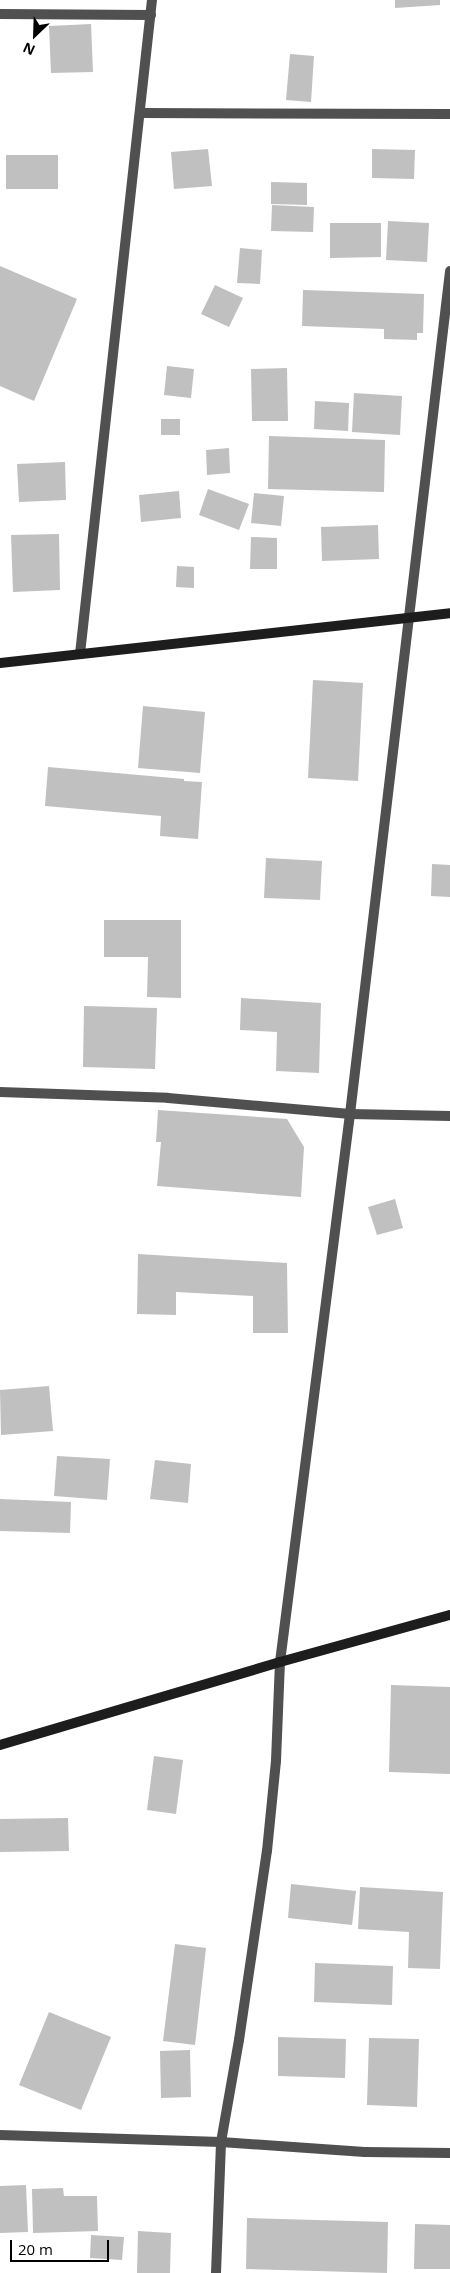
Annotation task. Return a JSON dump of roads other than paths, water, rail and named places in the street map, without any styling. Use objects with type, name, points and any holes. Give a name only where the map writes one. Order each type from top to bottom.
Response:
[{"type":"main road","points":[[0,663],[450,613]]},
{"type":"main road","points":[[0,1745],[280,1662],[450,1615]]},
{"type":"street","points":[[80,654],[152,0]]},
{"type":"street","points":[[0,14],[150,15]]},
{"type":"street","points":[[141,113],[450,114]]},
{"type":"street","points":[[216,2273],[221,2142],[239,2040],[268,1851],[276,1760],[280,1662],[350,1114],[450,271]]},
{"type":"street","points":[[0,1092],[168,1098],[350,1114],[450,1116]]},
{"type":"street","points":[[0,2135],[221,2142],[365,2152],[450,2153]]}]
